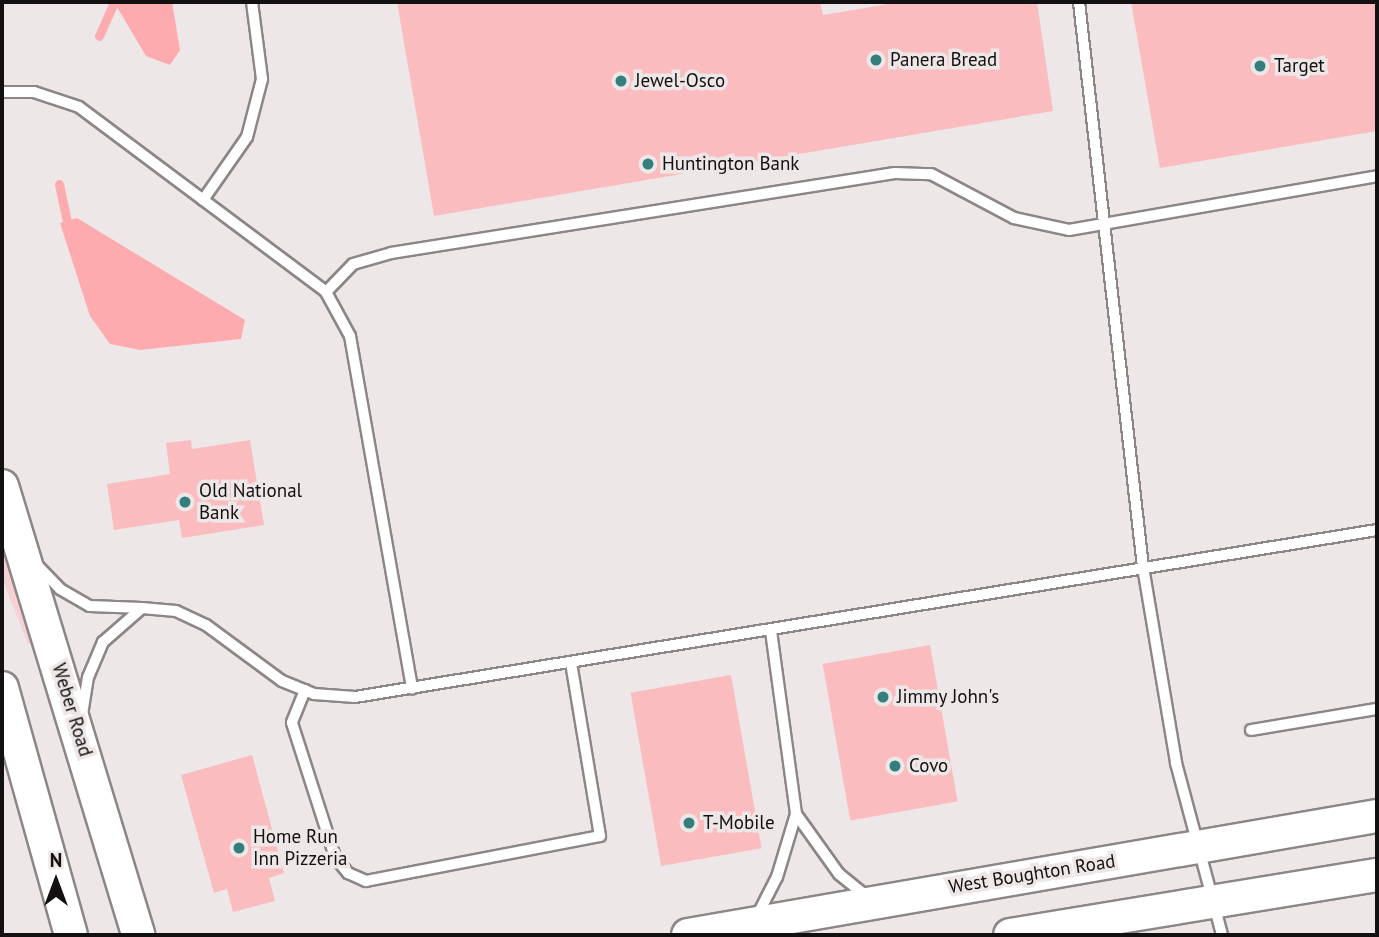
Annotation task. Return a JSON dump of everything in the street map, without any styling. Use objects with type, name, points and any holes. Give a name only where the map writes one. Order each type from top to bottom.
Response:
[{"type":"main road","name":"Weber Road","points":[[2,486],[79,729],[138,935]]},
{"type":"main road","points":[[5,706],[72,935]]},
{"type":"main road","name":"West Boughton Road","points":[[688,935],[752,926],[871,900],[1377,816]]},
{"type":"main road","points":[[1010,935],[1377,875]]},
{"type":"lane","points":[[203,200],[247,137],[262,79],[252,2]]},
{"type":"lane","points":[[1079,2],[1143,567],[1176,763],[1222,935]]},
{"type":"lane","points":[[2,92],[34,92],[79,107],[326,292],[350,337],[412,689]]},
{"type":"lane","points":[[326,292],[354,264],[391,253],[895,173],[931,174],[1014,218],[1041,227],[1069,230],[1377,176]]},
{"type":"lane","points":[[23,550],[60,590],[90,606],[176,611],[206,625],[282,681],[305,690],[355,697],[1377,530]]},
{"type":"lane","points":[[79,729],[88,677],[103,642],[142,608]]},
{"type":"lane","points":[[752,926],[777,877],[796,814],[771,631]]},
{"type":"lane","points":[[305,690],[292,723],[335,857],[348,873],[366,881],[600,836],[571,663]]},
{"type":"lane","points":[[1251,730],[1377,709]]},
{"type":"lane","points":[[796,814],[839,874],[871,900]]},
{"type":"shaded area","points":[[114,2],[172,2],[180,50],[170,65],[146,56]]},
{"type":"shaded area","points":[[77,218],[245,320],[241,339],[140,350],[110,344],[90,316],[60,223]]},
{"type":"shaded area","points":[[2,550],[32,644],[28,644],[2,578]]},
{"type":"building","name":"Jewel-Osco","points":[[397,2],[820,2],[823,15],[900,2],[1037,2],[1053,111],[434,216]]},
{"type":"building","name":"Target","points":[[1131,2],[1377,2],[1377,131],[1160,168]]},
{"type":"building","name":"Old National Bank","points":[[191,440],[192,449],[250,440],[264,525],[182,538],[179,520],[114,530],[107,484],[170,474],[166,443]]},
{"type":"building","points":[[930,645],[958,802],[850,821],[823,664]]},
{"type":"building","points":[[731,675],[762,848],[661,866],[631,693]]},
{"type":"building","name":"Home Run Inn Pizzeria","points":[[252,755],[284,873],[269,878],[275,901],[233,912],[227,889],[214,893],[181,775]]},
{"type":"waterway","points":[[99,36],[114,2]]},
{"type":"waterway","points":[[59,184],[67,221]]},
{"type":"place","name":"Panera Bread","points":[[876,60]]},
{"type":"place","name":"Target","points":[[1260,66]]},
{"type":"place","name":"Jewel-Osco","points":[[621,81]]},
{"type":"place","name":"Huntington Bank","points":[[648,164]]},
{"type":"place","name":"Old National Bank","points":[[185,502]]},
{"type":"place","name":"Jimmy John's","points":[[883,697]]},
{"type":"place","name":"Covo","points":[[895,766]]},
{"type":"place","name":"T-Mobile","points":[[689,823]]},
{"type":"place","name":"Home Run Inn Pizzeria","points":[[239,848]]}]
